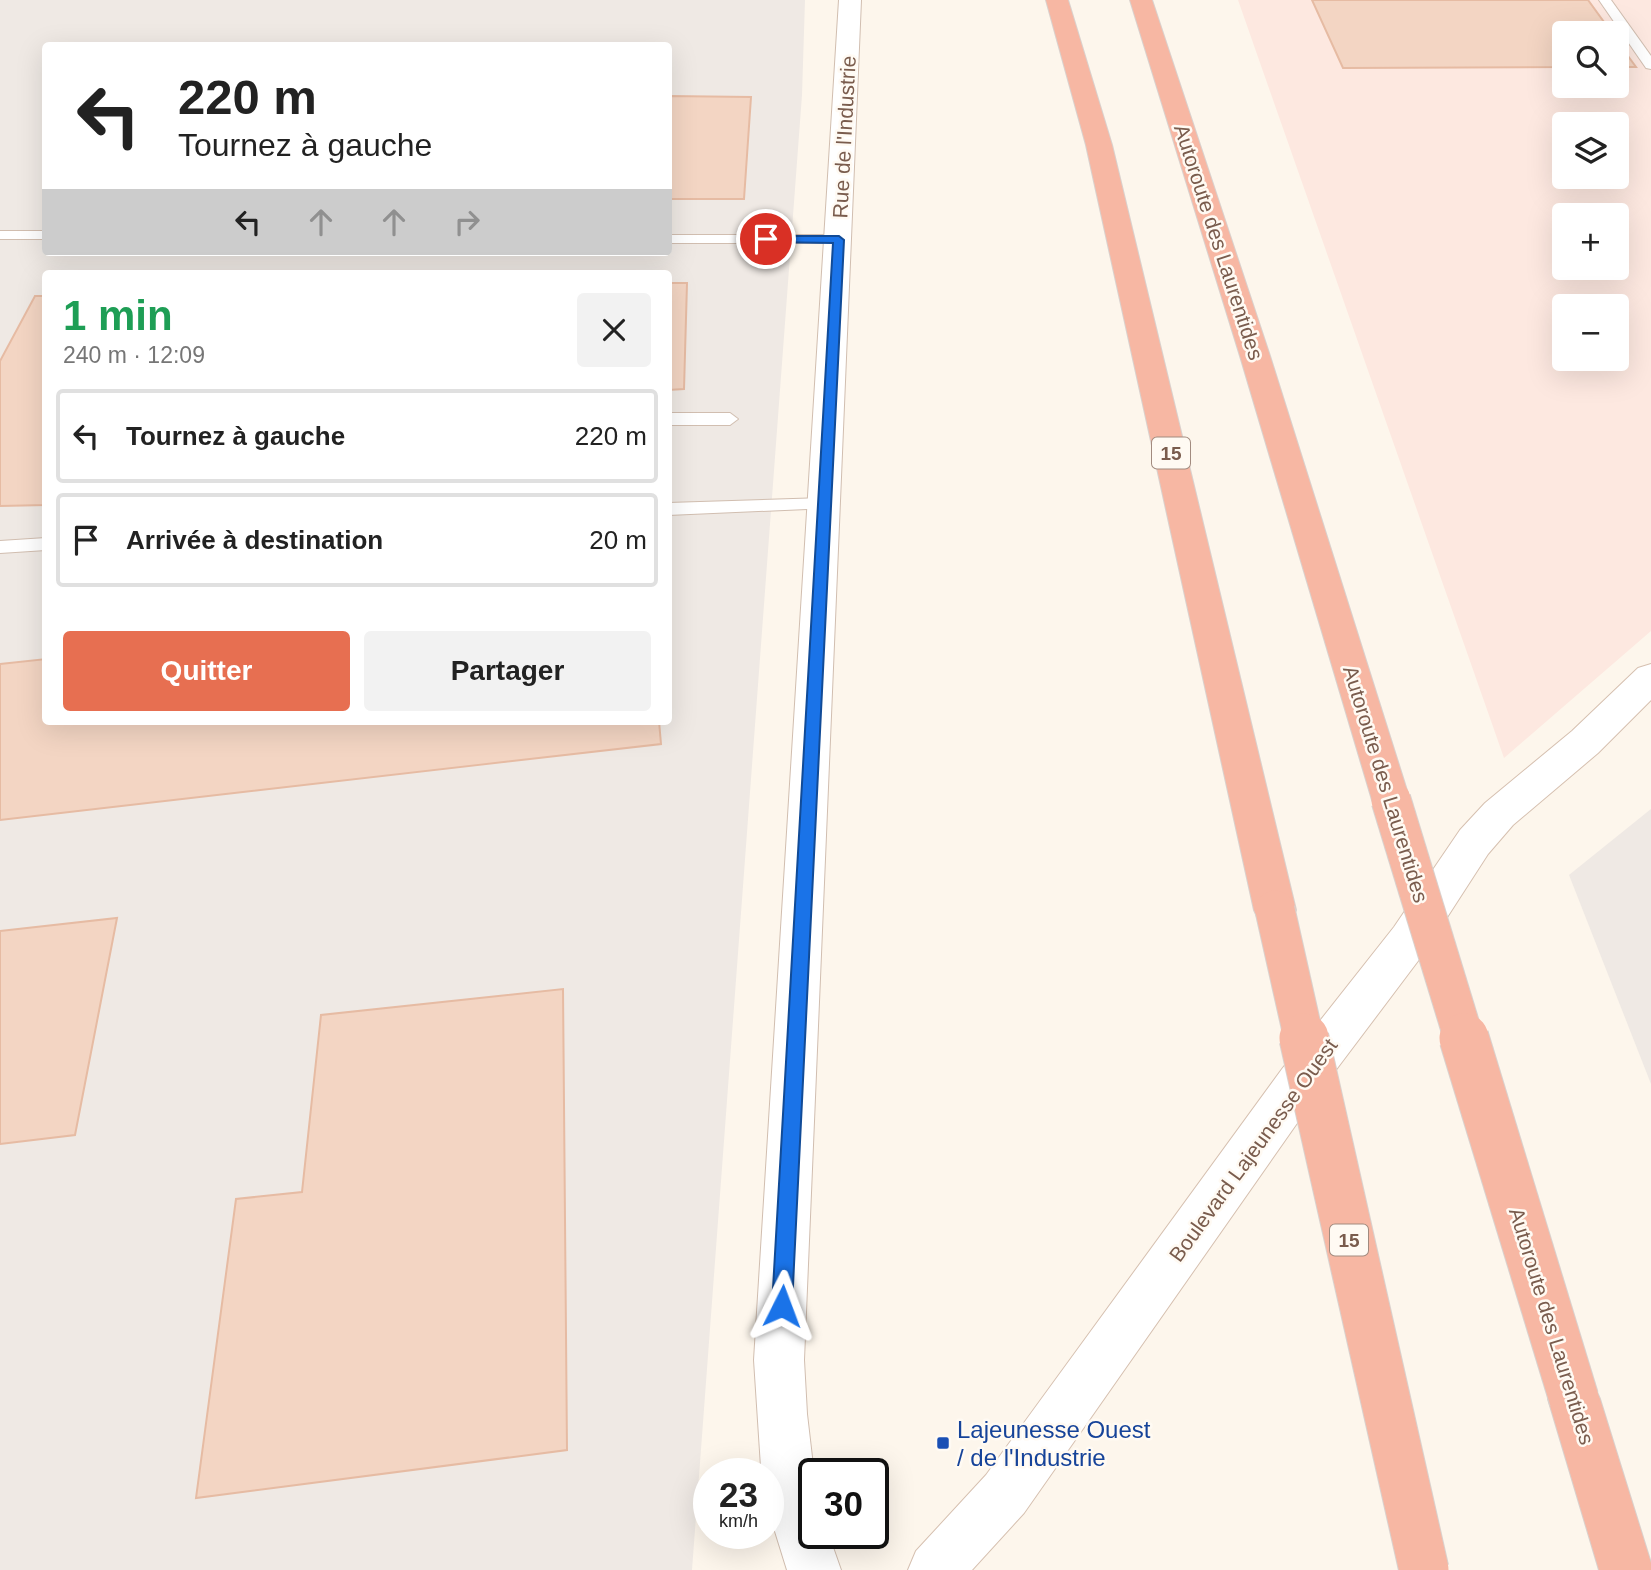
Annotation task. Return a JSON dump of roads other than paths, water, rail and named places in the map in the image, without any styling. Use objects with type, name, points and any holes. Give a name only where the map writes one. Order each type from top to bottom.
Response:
[{"type":"highway","name":"15","points":[[1057,0],[1099,145],[1424,1570]]},
{"type":"highway","name":"Autoroute des Laurentides","points":[[1141,0],[1283,446],[1626,1570]]},
{"type":"street","name":"Rue de l'Industrie","points":[[814,1570],[793,1503],[783,1458],[779,1360],[850,0]]},
{"type":"street","name":"Boulevard Lajeunesse Ouest","points":[[935,1570],[987,1517],[1013,1484],[1298,1084],[1409,940],[1474,842],[1499,814],[1585,742],[1651,678]]},
{"type":"street","name":"Boulevard Lajeunesse Ouest","points":[[1585,742],[1651,713]]},
{"type":"lane","points":[[1605,0],[1651,65]]},
{"type":"lane","points":[[0,235],[42,235]]},
{"type":"lane","points":[[672,239],[839,240]]},
{"type":"lane","points":[[672,419],[730,419]]},
{"type":"lane","points":[[672,509],[824,504]]},
{"type":"lane","points":[[0,547],[42,544]]},
{"type":"place","name":"Lajeunesse Ouest / de l'Industrie","points":[[943,1443]]}]
